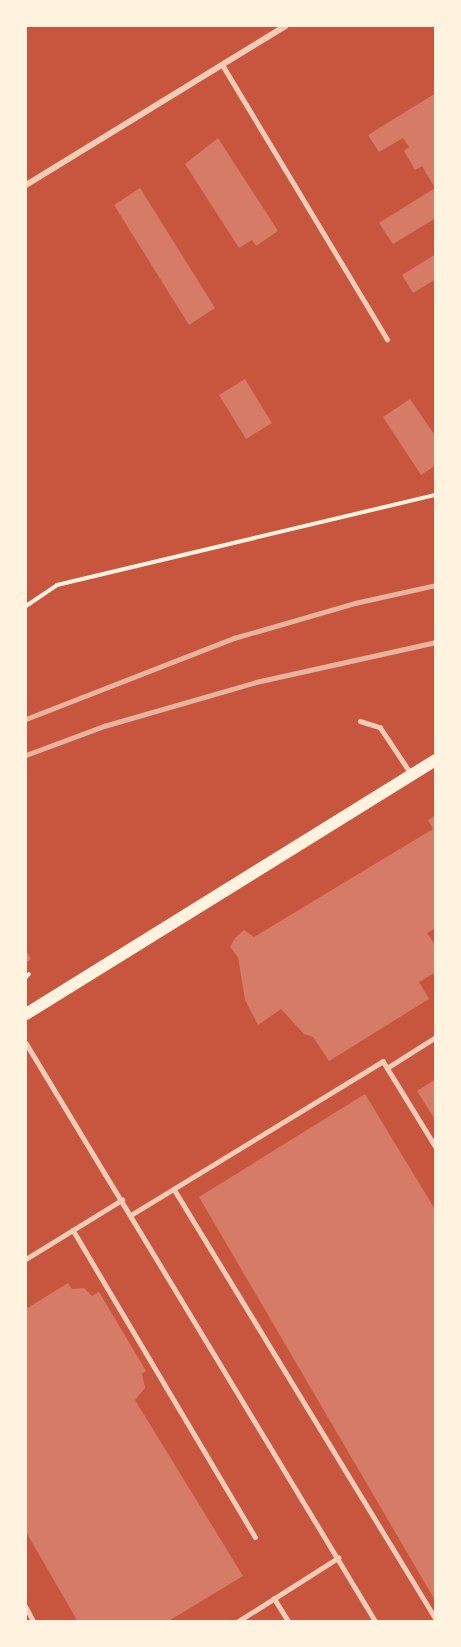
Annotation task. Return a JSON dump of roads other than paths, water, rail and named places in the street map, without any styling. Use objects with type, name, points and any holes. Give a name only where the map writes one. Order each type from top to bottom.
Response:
[{"type":"main road","points":[[26,1014],[435,760]]},
{"type":"street","points":[[26,185],[285,26]]},
{"type":"lane","points":[[222,64],[387,339]]},
{"type":"lane","points":[[360,721],[380,727],[412,775]]},
{"type":"lane","points":[[387,1068],[435,1037]]},
{"type":"lane","points":[[26,1043],[376,1622]]},
{"type":"lane","points":[[131,1215],[383,1061],[435,1147]]},
{"type":"lane","points":[[174,1189],[435,1618]]},
{"type":"lane","points":[[26,1259],[122,1200]]},
{"type":"lane","points":[[73,1230],[255,1537]]},
{"type":"lane","points":[[237,1622],[338,1558]]},
{"type":"lane","points":[[274,1598],[289,1622]]},
{"type":"lane","points":[[26,1607],[34,1622]]},
{"type":"railway","points":[[26,719],[234,638],[355,603],[436,585]]},
{"type":"railway","points":[[26,755],[104,726],[256,682],[436,642]]}]
